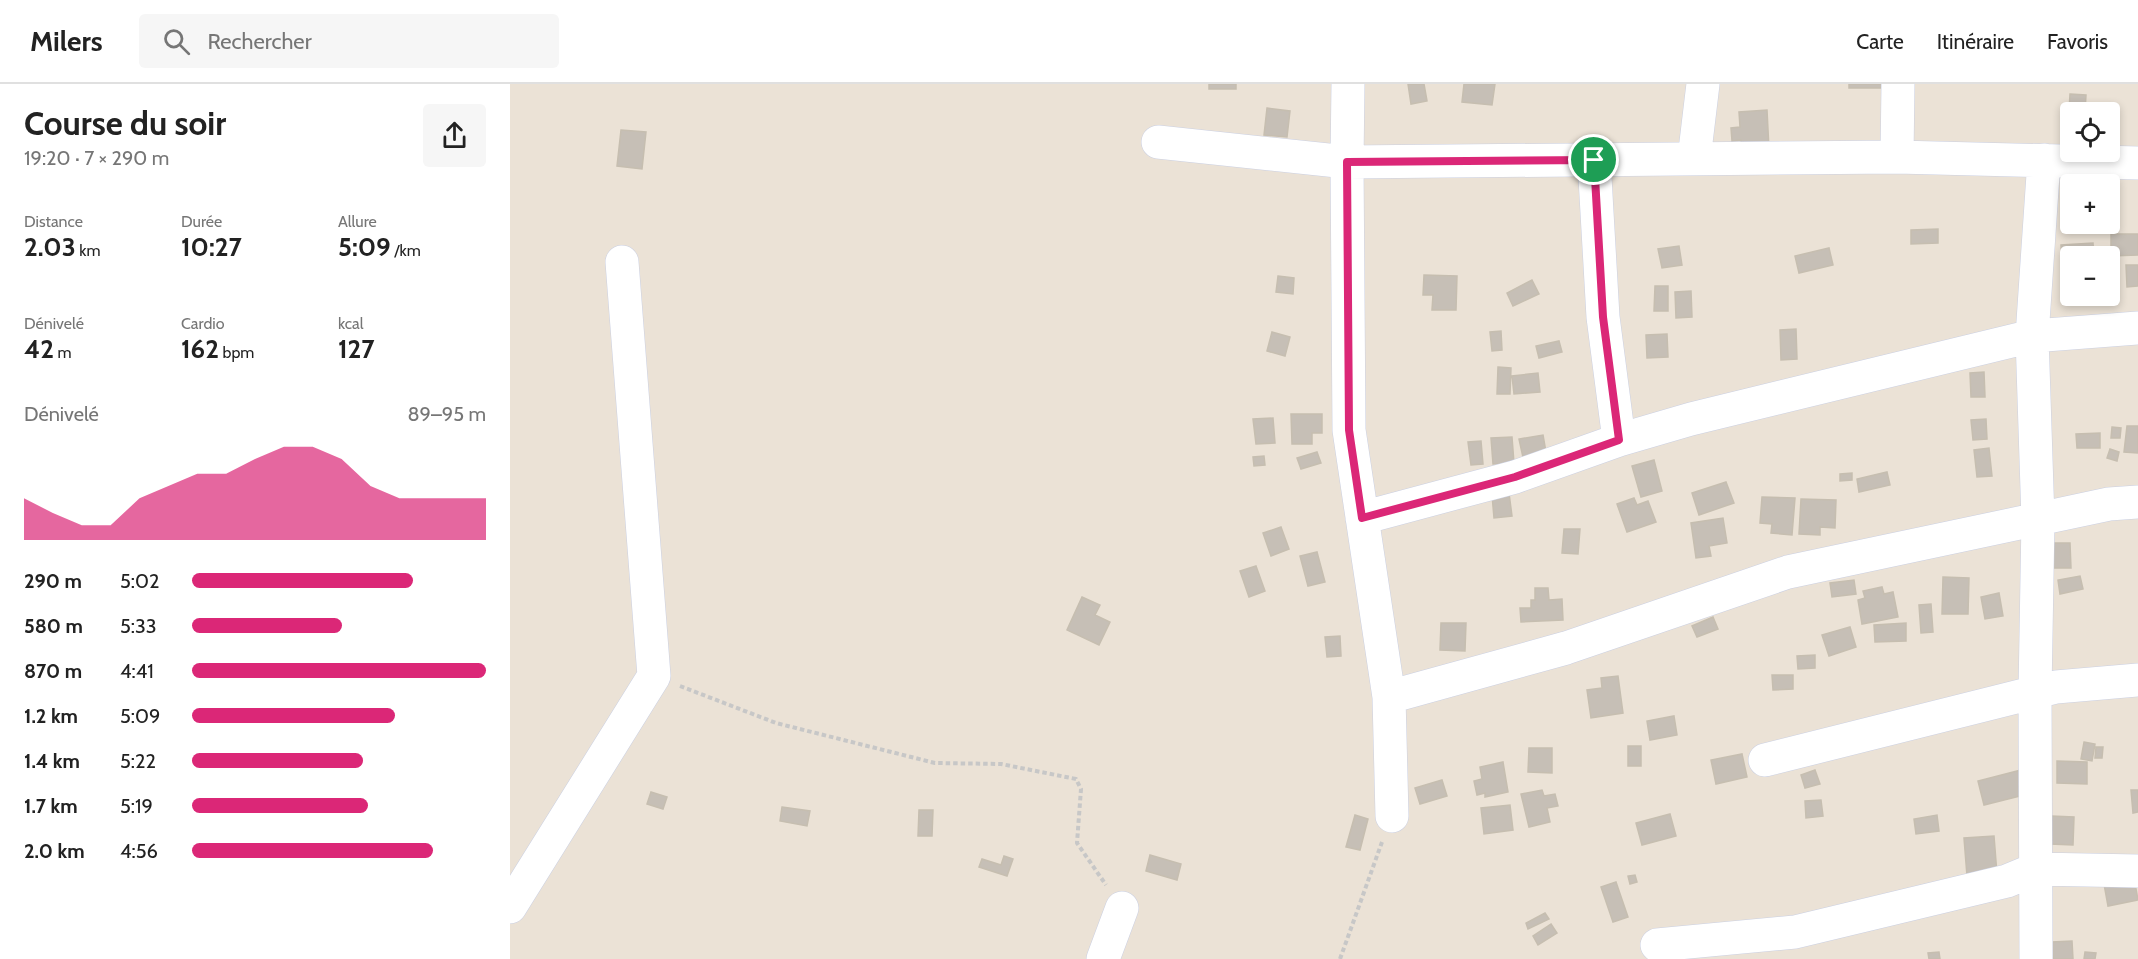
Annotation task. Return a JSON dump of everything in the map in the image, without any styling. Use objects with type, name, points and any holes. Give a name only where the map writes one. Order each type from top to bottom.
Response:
[{"type":"street","points":[[1348,84],[1349,430],[1389,697],[1392,816]]},
{"type":"street","points":[[1694,159],[1703,84]]},
{"type":"street","points":[[1897,157],[1898,84]]},
{"type":"street","points":[[1158,142],[1347,162],[1897,157],[2138,163]]},
{"type":"street","points":[[1594,160],[1603,317],[1619,440]]},
{"type":"street","points":[[2036,959],[2035,692],[2038,520],[2032,336],[2044,160]]},
{"type":"street","points":[[510,907],[654,676],[622,262]]},
{"type":"street","points":[[1362,518],[1515,477],[1619,440],[1691,419],[2032,336],[2138,328]]},
{"type":"street","points":[[1389,697],[1566,648],[1788,572],[2109,504],[2138,502]]},
{"type":"street","points":[[1764,760],[2056,687],[2138,680]]},
{"type":"street","points":[[1657,945],[1794,932],[2007,881],[2036,869],[2138,871]]},
{"type":"street","points":[[1103,959],[1122,908]]},
{"type":"path","points":[[654,676],[776,723],[935,763],[1000,764],[1076,779],[1081,789],[1077,843],[1122,908]]},
{"type":"path","points":[[1340,959],[1392,816]]},
{"type":"building","points":[[1209,84],[1236,84],[1236,89],[1209,89]]},
{"type":"building","points":[[1408,84],[1424,84],[1427,101],[1411,104]]},
{"type":"building","points":[[1464,84],[1495,84],[1492,105],[1462,102]]},
{"type":"building","points":[[1849,84],[1885,84],[1885,88],[1849,88]]},
{"type":"building","points":[[2070,94],[2086,95],[2086,102],[2070,102]]},
{"type":"building","points":[[1267,108],[1290,111],[1287,137],[1264,135]]},
{"type":"building","points":[[1767,110],[1769,149],[1742,150],[1741,140],[1732,141],[1731,128],[1740,127],[1739,112]]},
{"type":"building","points":[[621,130],[646,132],[642,169],[617,166]]},
{"type":"building","points":[[1938,229],[1938,243],[1911,244],[1911,230]]},
{"type":"building","points":[[2111,234],[2138,234],[2138,255],[2120,256],[2120,246],[2111,246]]},
{"type":"building","points":[[2093,243],[2093,246],[2061,246]]},
{"type":"building","points":[[1679,246],[1682,265],[1662,268],[1658,249]]},
{"type":"building","points":[[1829,248],[1833,265],[1799,273],[1795,256]]},
{"type":"building","points":[[2126,265],[2138,265],[2138,286],[2127,287]]},
{"type":"building","points":[[1424,275],[1457,276],[1456,310],[1432,310],[1433,295],[1423,295]]},
{"type":"building","points":[[1278,276],[1294,278],[1293,294],[1276,292]]},
{"type":"building","points":[[1532,280],[1539,294],[1513,306],[1507,293]]},
{"type":"building","points":[[1655,286],[1668,286],[1668,311],[1654,311]]},
{"type":"building","points":[[1691,291],[1692,317],[1676,318],[1675,292]]},
{"type":"building","points":[[1796,329],[1797,359],[1781,360],[1780,330]]},
{"type":"building","points":[[1501,331],[1502,350],[1492,351],[1490,332]]},
{"type":"building","points":[[1272,332],[1290,337],[1285,356],[1267,351]]},
{"type":"building","points":[[1667,334],[1668,357],[1647,358],[1646,335]]},
{"type":"building","points":[[1559,341],[1562,352],[1539,358],[1536,346]]},
{"type":"building","points":[[1498,367],[1511,368],[1510,394],[1497,394]]},
{"type":"building","points":[[1984,372],[1985,397],[1971,397],[1970,373]]},
{"type":"building","points":[[1538,373],[1540,392],[1514,394],[1512,376]]},
{"type":"building","points":[[1291,414],[1322,414],[1322,433],[1312,433],[1312,444],[1292,444]]},
{"type":"building","points":[[1273,418],[1275,443],[1256,444],[1253,419]]},
{"type":"building","points":[[1986,419],[1987,439],[1973,440],[1971,420]]},
{"type":"building","points":[[2127,426],[2138,426],[2138,453],[2124,452]]},
{"type":"building","points":[[2112,427],[2121,428],[2120,438],[2111,438]]},
{"type":"building","points":[[2100,433],[2100,448],[2077,448],[2076,434]]},
{"type":"building","points":[[1543,435],[1547,458],[1524,462],[1519,439]]},
{"type":"building","points":[[1512,437],[1514,463],[1493,464],[1491,438]]},
{"type":"building","points":[[1481,441],[1483,464],[1471,465],[1468,442]]},
{"type":"building","points":[[1989,448],[1992,476],[1977,477],[1974,450]]},
{"type":"building","points":[[2110,449],[2119,452],[2117,461],[2107,458]]},
{"type":"building","points":[[1317,452],[1321,463],[1301,469],[1297,458]]},
{"type":"building","points":[[1264,456],[1265,465],[1254,466],[1253,457]]},
{"type":"building","points":[[1654,460],[1662,491],[1641,497],[1632,466]]},
{"type":"building","points":[[1887,472],[1890,485],[1859,492],[1857,479]]},
{"type":"building","points":[[1852,473],[1852,480],[1840,481],[1840,474]]},
{"type":"building","points":[[1726,482],[1734,503],[1699,515],[1692,493]]},
{"type":"building","points":[[1509,493],[1512,516],[1494,518],[1492,495]]},
{"type":"building","points":[[1762,497],[1795,498],[1792,535],[1771,533],[1772,524],[1760,523]]},
{"type":"building","points":[[1634,498],[1637,505],[1648,501],[1656,522],[1627,532],[1617,504]]},
{"type":"building","points":[[1801,499],[1836,500],[1835,528],[1820,527],[1820,535],[1799,534]]},
{"type":"building","points":[[1723,518],[1727,543],[1709,546],[1711,556],[1696,558],[1691,523]]},
{"type":"building","points":[[1281,527],[1289,549],[1271,556],[1263,533]]},
{"type":"building","points":[[1564,529],[1580,529],[1578,554],[1562,553]]},
{"type":"building","points":[[2054,543],[2070,543],[2071,568],[2054,568]]},
{"type":"building","points":[[1317,552],[1325,582],[1308,586],[1300,556]]},
{"type":"building","points":[[1256,566],[1265,591],[1249,597],[1240,571]]},
{"type":"building","points":[[2080,576],[2083,589],[2060,594],[2058,580]]},
{"type":"building","points":[[1943,577],[1969,578],[1968,614],[1942,614]]},
{"type":"building","points":[[1854,580],[1856,594],[1832,597],[1830,583]]},
{"type":"building","points":[[1882,587],[1884,594],[1893,592],[1898,617],[1862,624],[1858,600],[1865,598],[1863,591]]},
{"type":"building","points":[[1535,588],[1548,588],[1549,600],[1562,599],[1563,620],[1521,622],[1520,608],[1531,608],[1531,600],[1535,600]]},
{"type":"building","points":[[1999,593],[2003,616],[1985,619],[1981,597]]},
{"type":"building","points":[[1082,597],[1100,605],[1095,615],[1110,622],[1099,645],[1067,630]]},
{"type":"building","points":[[1931,604],[1933,632],[1921,633],[1919,605]]},
{"type":"building","points":[[1713,617],[1718,629],[1697,637],[1692,626]]},
{"type":"building","points":[[1441,623],[1466,623],[1465,651],[1440,650]]},
{"type":"building","points":[[1906,623],[1906,641],[1875,642],[1874,625]]},
{"type":"building","points":[[1850,627],[1856,647],[1829,656],[1822,635]]},
{"type":"building","points":[[1340,636],[1341,656],[1327,657],[1325,637]]},
{"type":"building","points":[[1815,655],[1815,668],[1798,669],[1797,656]]},
{"type":"building","points":[[1772,675],[1793,675],[1793,689],[1773,690]]},
{"type":"building","points":[[1618,676],[1623,713],[1591,718],[1587,690],[1602,688],[1601,678]]},
{"type":"building","points":[[1674,716],[1677,735],[1650,740],[1647,721]]},
{"type":"building","points":[[2084,742],[2095,744],[2092,761],[2081,759]]},
{"type":"building","points":[[1628,746],[1641,746],[1641,766],[1628,766]]},
{"type":"building","points":[[2096,747],[2103,747],[2102,758],[2095,758]]},
{"type":"building","points":[[1529,748],[1552,748],[1552,773],[1528,772]]},
{"type":"building","points":[[1742,754],[1747,777],[1716,784],[1711,760]]},
{"type":"building","points":[[2057,761],[2087,762],[2087,784],[2057,783]]},
{"type":"building","points":[[1503,762],[1508,792],[1485,797],[1485,793],[1477,795],[1474,781],[1482,779],[1480,767]]},
{"type":"building","points":[[2025,769],[2032,793],[1984,805],[1978,781]]},
{"type":"building","points":[[1815,770],[1820,784],[1805,788],[1801,775]]},
{"type":"building","points":[[1442,780],[1447,796],[1420,804],[1415,788]]},
{"type":"building","points":[[1542,790],[1544,796],[1555,794],[1558,806],[1547,808],[1550,822],[1529,827],[1521,794]]},
{"type":"building","points":[[2131,790],[2138,790],[2138,812],[2133,813]]},
{"type":"building","points":[[651,792],[667,797],[663,809],[647,804]]},
{"type":"building","points":[[1821,800],[1823,816],[1806,818],[1805,801]]},
{"type":"building","points":[[1510,805],[1513,830],[1484,834],[1481,808]]},
{"type":"building","points":[[782,807],[810,811],[807,826],[780,821]]},
{"type":"building","points":[[919,810],[933,810],[932,836],[918,836]]},
{"type":"building","points":[[1670,814],[1676,836],[1642,845],[1636,823]]},
{"type":"building","points":[[1355,815],[1368,819],[1360,850],[1346,847]]},
{"type":"building","points":[[1937,815],[1939,831],[1916,834],[1914,819]]},
{"type":"building","points":[[2051,816],[2074,817],[2073,845],[2050,844]]},
{"type":"building","points":[[1994,836],[1997,874],[1967,876],[1964,838]]},
{"type":"building","points":[[1150,855],[1181,864],[1177,880],[1146,871]]},
{"type":"building","points":[[1004,856],[1013,859],[1007,876],[979,867],[982,859],[1001,865]]},
{"type":"building","points":[[1635,875],[1637,882],[1630,884],[1628,876]]},
{"type":"building","points":[[2134,878],[2138,900],[2108,906],[2104,884]]},
{"type":"building","points":[[1616,882],[1628,917],[1613,922],[1601,887]]},
{"type":"building","points":[[1545,913],[1549,919],[1528,929],[1526,923]]},
{"type":"building","points":[[1551,924],[1557,933],[1538,945],[1533,936]]},
{"type":"building","points":[[2072,941],[2073,959],[2053,959],[2052,942]]},
{"type":"building","points":[[1939,952],[1940,959],[1929,959],[1928,953]]},
{"type":"building","points":[[2085,952],[2096,953],[2095,959],[2084,959]]},
{"type":"route","points":[[1594,160],[1603,317],[1619,440],[1515,477],[1362,518],[1349,430],[1347,162],[1594,160]]}]
